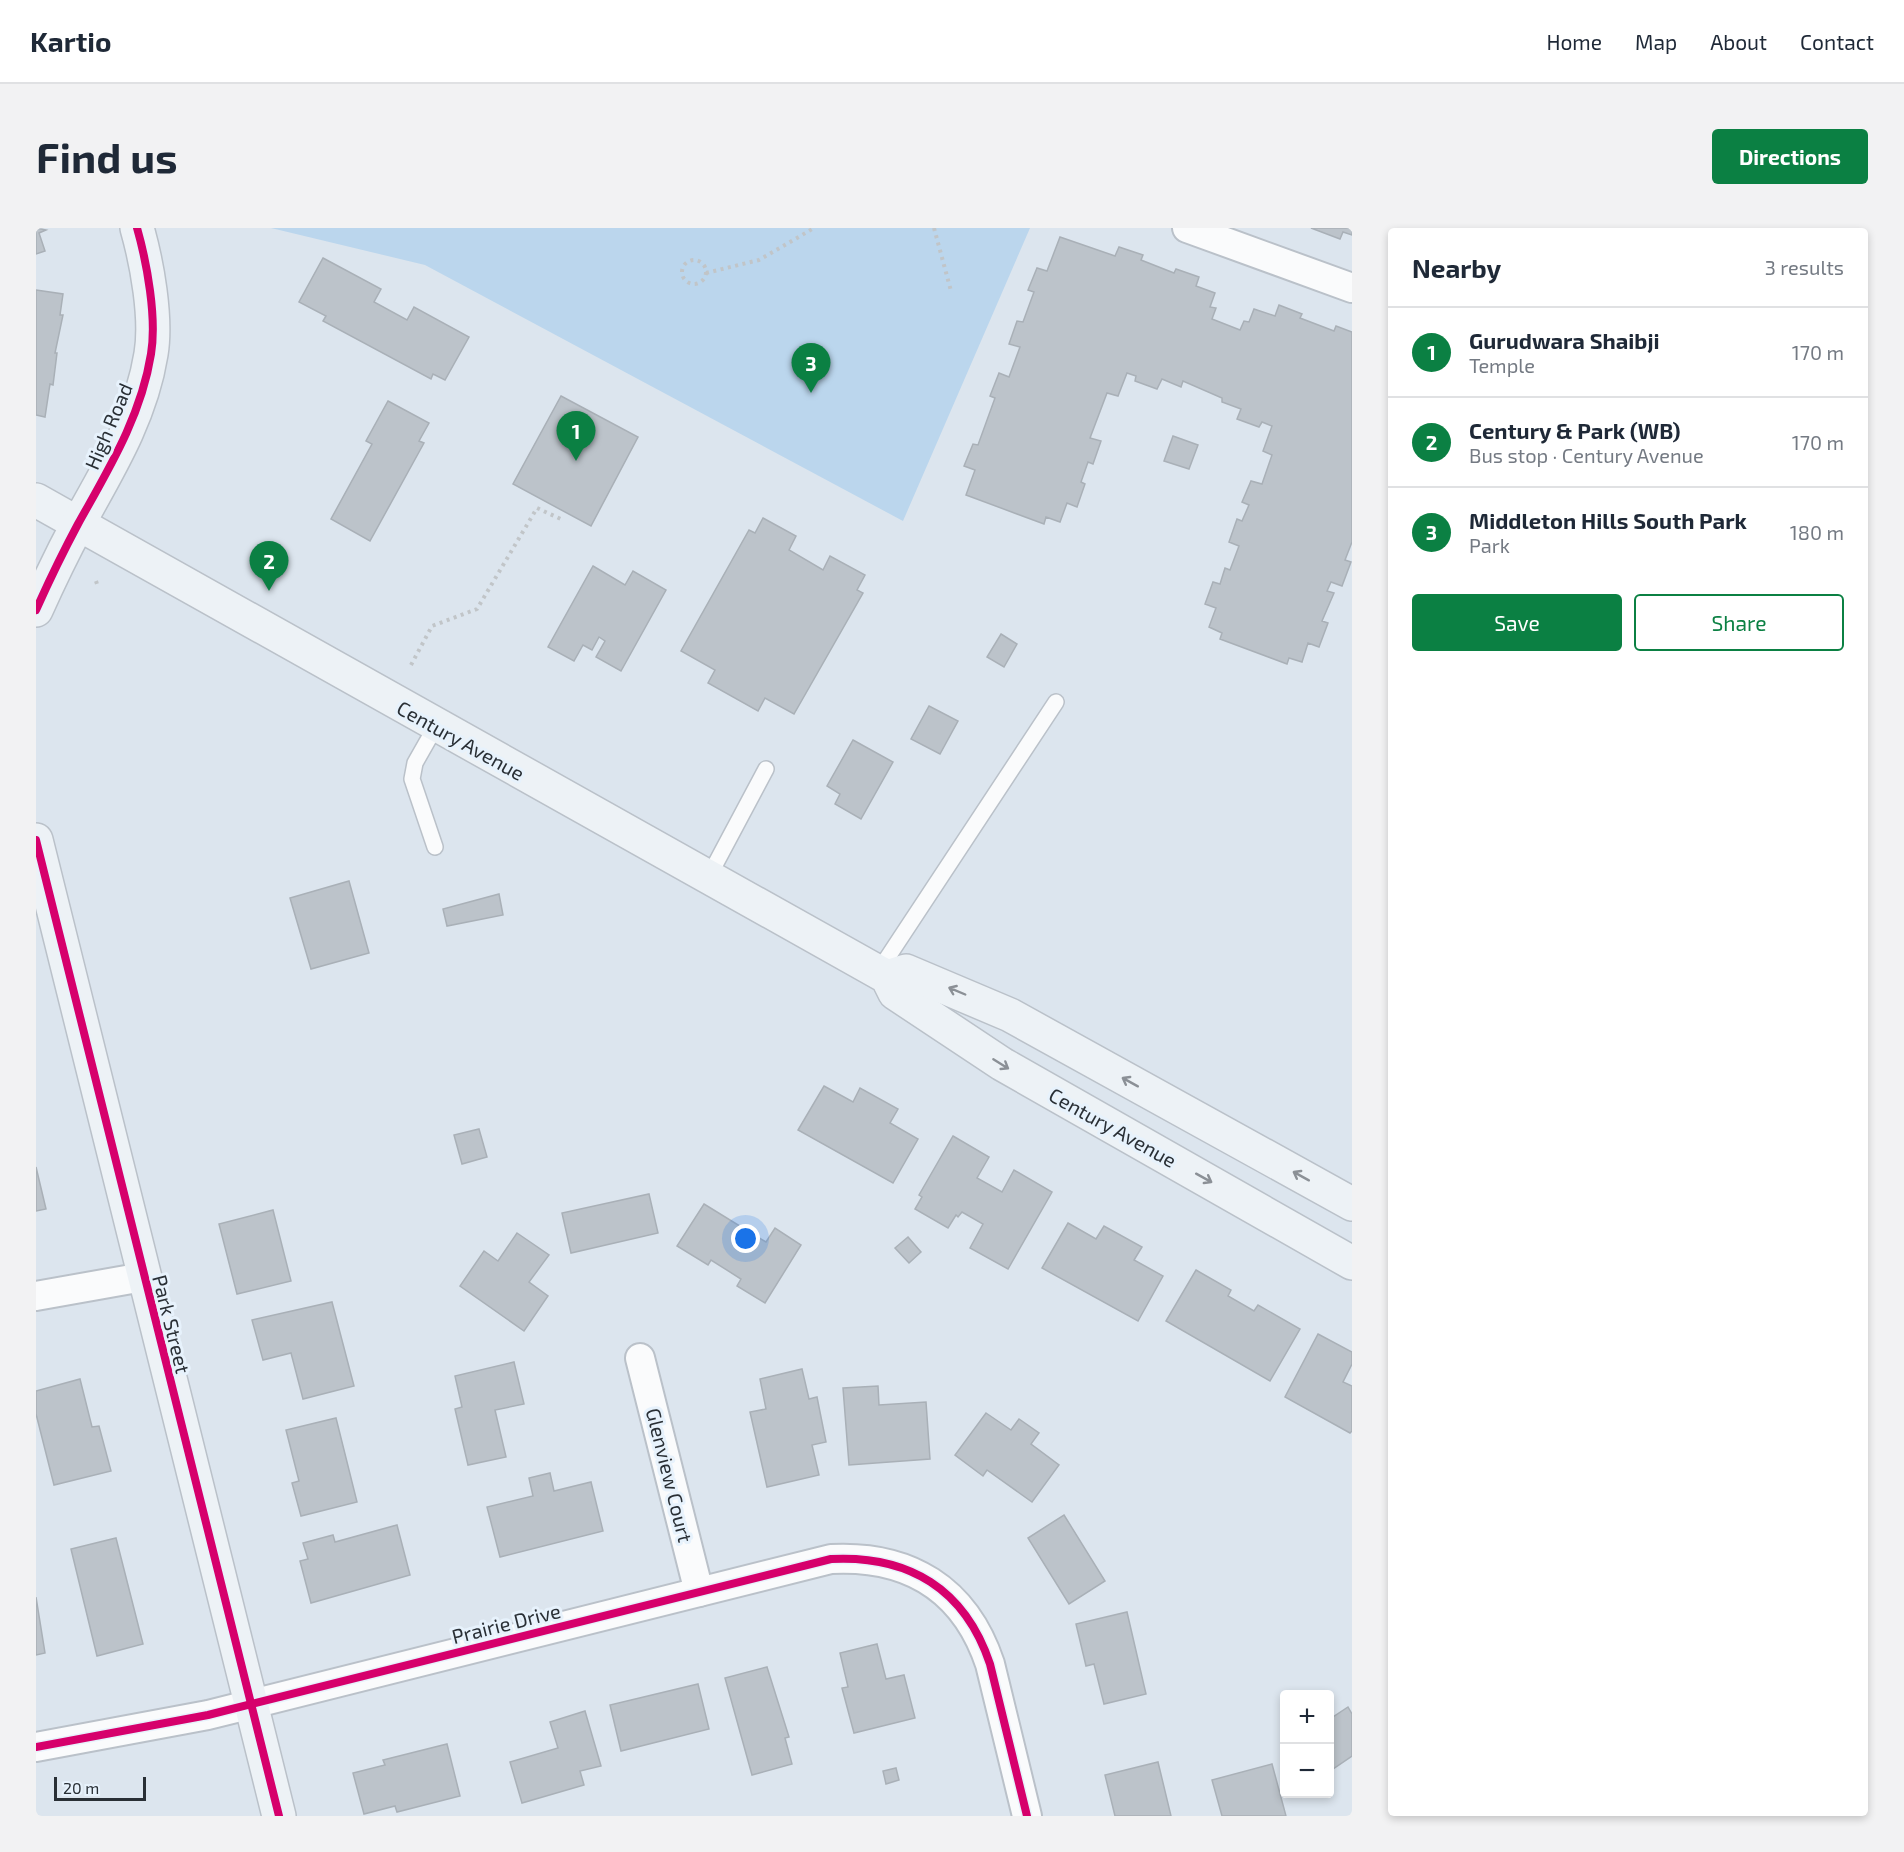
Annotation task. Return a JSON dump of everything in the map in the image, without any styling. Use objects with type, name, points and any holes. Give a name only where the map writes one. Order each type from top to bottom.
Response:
[{"type":"main road","name":"High Road","points":[[78,524],[122,445],[142,396],[152,352],[152,319],[137,228]]},
{"type":"main road","name":"Century Avenue","points":[[36,500],[436,726],[883,974],[895,993],[1002,1064],[1352,1263]]},
{"type":"main road","points":[[36,610],[78,524]]},
{"type":"main road","name":"Park Street","points":[[36,840],[279,1816]]},
{"type":"main road","points":[[883,974],[906,971],[1010,1015],[1352,1204]]},
{"type":"street","points":[[1187,228],[1352,288]]},
{"type":"street","points":[[36,1296],[143,1276]]},
{"type":"street","name":"Glenview Court","points":[[640,1358],[699,1592]]},
{"type":"street","name":"Prairie Drive","points":[[36,1747],[208,1715],[831,1559],[854,1558],[905,1568],[949,1594],[967,1616],[983,1643],[990,1664],[1027,1816]]},
{"type":"lane","points":[[883,974],[1056,702]]},
{"type":"lane","points":[[435,847],[412,779],[415,763],[436,726]]},
{"type":"lane","points":[[708,878],[766,769]]},
{"type":"path","points":[[706,273],[704,266],[696,260],[686,264],[682,271],[685,278],[695,283],[702,280],[706,273],[759,260],[814,228]]},
{"type":"path","points":[[934,228],[951,291]]},
{"type":"path","points":[[411,665],[432,626],[477,609],[537,508],[563,520]]},
{"type":"shaded area","points":[[271,228],[1030,228],[903,521],[425,265]]},
{"type":"building","points":[[36,228],[46,230],[39,233],[45,251],[36,254]]},
{"type":"building","points":[[1311,228],[1352,228],[1352,235],[1343,232],[1340,239]]},
{"type":"building","points":[[1060,237],[1115,256],[1119,247],[1143,255],[1141,260],[1174,273],[1176,269],[1199,277],[1196,286],[1215,293],[1210,307],[1216,308],[1212,319],[1240,330],[1244,321],[1249,322],[1254,309],[1275,316],[1279,305],[1302,314],[1300,318],[1334,331],[1336,326],[1352,332],[1352,542],[1345,560],[1351,562],[1342,586],[1331,582],[1327,591],[1334,593],[1322,621],[1328,623],[1319,647],[1308,643],[1302,662],[1289,658],[1287,664],[1220,639],[1222,633],[1209,627],[1216,608],[1205,604],[1213,582],[1220,584],[1225,568],[1230,570],[1239,546],[1229,542],[1237,519],[1242,521],[1249,505],[1242,502],[1251,481],[1262,484],[1272,455],[1263,451],[1272,426],[1262,422],[1259,427],[1237,419],[1241,409],[1222,402],[1222,398],[1183,381],[1181,387],[1162,379],[1157,389],[1135,381],[1136,376],[1127,373],[1118,396],[1107,393],[1090,438],[1101,441],[1093,464],[1088,462],[1081,482],[1085,484],[1077,507],[1067,503],[1060,522],[1046,517],[1044,524],[966,495],[975,470],[964,466],[973,444],[978,445],[995,398],[990,396],[999,373],[1009,377],[1020,347],[1009,344],[1017,321],[1023,322],[1034,292],[1028,290],[1037,268],[1047,271]]},
{"type":"building","points":[[323,258],[381,289],[374,302],[407,320],[414,307],[469,337],[445,380],[433,374],[431,379],[323,321],[326,316],[299,302]]},
{"type":"building","points":[[36,290],[63,294],[60,315],[63,315],[55,353],[57,353],[53,385],[50,384],[45,417],[36,415]]},
{"type":"building","points":[[561,396],[638,437],[591,526],[513,484]]},
{"type":"building","points":[[388,401],[429,423],[419,441],[424,443],[370,541],[331,519],[372,444],[366,441]]},
{"type":"building","points":[[1173,436],[1198,445],[1189,469],[1164,461]]},
{"type":"building","points":[[763,518],[796,536],[789,550],[823,570],[830,556],[865,575],[857,590],[863,593],[794,714],[765,698],[758,711],[708,683],[715,670],[681,651],[749,530],[755,533]]},
{"type":"building","points":[[593,566],[625,585],[633,571],[666,590],[621,671],[596,657],[605,641],[599,637],[592,650],[583,645],[574,661],[548,647]]},
{"type":"building","points":[[1001,634],[1017,644],[1004,667],[987,657]]},
{"type":"building","points":[[929,706],[958,721],[940,754],[911,739]]},
{"type":"building","points":[[853,740],[893,762],[861,819],[835,804],[840,794],[827,786]]},
{"type":"building","points":[[349,881],[369,953],[311,969],[290,898]]},
{"type":"building","points":[[499,894],[503,915],[447,926],[443,909]]},
{"type":"building","points":[[824,1086],[853,1102],[860,1088],[898,1109],[890,1123],[918,1139],[893,1183],[798,1130]]},
{"type":"building","points":[[479,1129],[487,1157],[462,1164],[454,1135]]},
{"type":"building","points":[[953,1136],[989,1157],[977,1178],[1002,1192],[1014,1170],[1052,1192],[1008,1269],[970,1248],[983,1224],[962,1212],[958,1217],[956,1215],[948,1228],[915,1209],[922,1197],[919,1195]]},
{"type":"building","points":[[36,1167],[46,1209],[36,1211]]},
{"type":"building","points":[[649,1194],[658,1233],[571,1253],[562,1213]]},
{"type":"building","points":[[704,1204],[766,1242],[775,1228],[801,1245],[765,1303],[737,1286],[741,1279],[711,1260],[708,1265],[677,1246]]},
{"type":"building","points":[[273,1210],[291,1281],[237,1294],[219,1224]]},
{"type":"building","points":[[1068,1223],[1096,1239],[1104,1226],[1142,1247],[1134,1260],[1163,1276],[1138,1321],[1042,1268]]},
{"type":"building","points":[[517,1233],[549,1255],[529,1282],[548,1296],[524,1331],[460,1286],[484,1251],[498,1261]]},
{"type":"building","points":[[908,1237],[921,1252],[909,1263],[895,1248]]},
{"type":"building","points":[[1196,1270],[1231,1290],[1228,1296],[1254,1311],[1258,1305],[1300,1329],[1270,1381],[1166,1321]]},
{"type":"building","points":[[332,1302],[354,1386],[303,1399],[291,1353],[263,1360],[252,1320]]},
{"type":"building","points":[[1318,1334],[1352,1352],[1352,1364],[1343,1382],[1352,1386],[1352,1431],[1350,1433],[1285,1397]]},
{"type":"building","points":[[514,1362],[524,1404],[495,1410],[506,1457],[468,1465],[455,1409],[462,1407],[455,1376]]},
{"type":"building","points":[[802,1369],[809,1399],[817,1397],[826,1442],[812,1445],[819,1475],[767,1487],[750,1412],[766,1409],[760,1379]]},
{"type":"building","points":[[80,1379],[92,1427],[99,1426],[111,1471],[54,1485],[36,1414],[36,1391]]},
{"type":"building","points":[[878,1386],[879,1405],[926,1402],[930,1459],[849,1465],[843,1388]]},
{"type":"building","points":[[986,1413],[1011,1430],[1019,1419],[1039,1433],[1031,1444],[1059,1465],[1032,1502],[987,1470],[983,1476],[955,1455]]},
{"type":"building","points":[[336,1418],[357,1502],[301,1516],[292,1483],[299,1481],[286,1430]]},
{"type":"building","points":[[550,1473],[554,1491],[591,1482],[603,1531],[500,1557],[487,1507],[533,1496],[529,1478]]},
{"type":"building","points":[[1064,1515],[1105,1581],[1069,1604],[1028,1538]]},
{"type":"building","points":[[397,1525],[410,1575],[311,1603],[300,1561],[308,1559],[303,1543],[333,1535],[335,1542]]},
{"type":"building","points":[[116,1538],[143,1644],[97,1656],[71,1549]]},
{"type":"building","points":[[36,1597],[45,1653],[36,1655]]},
{"type":"building","points":[[1127,1612],[1146,1694],[1104,1704],[1094,1664],[1086,1666],[1076,1624]]},
{"type":"building","points":[[877,1644],[886,1679],[904,1675],[915,1718],[854,1733],[842,1688],[848,1687],[840,1653]]},
{"type":"building","points":[[767,1667],[789,1737],[785,1738],[792,1764],[752,1775],[725,1678]]},
{"type":"building","points":[[698,1684],[709,1729],[621,1751],[610,1705]]},
{"type":"building","points":[[1348,1707],[1352,1714],[1352,1756],[1334,1768],[1334,1744],[1334,1716]]},
{"type":"building","points":[[585,1711],[601,1766],[580,1771],[584,1785],[522,1803],[510,1762],[558,1748],[550,1722]]},
{"type":"building","points":[[447,1744],[460,1796],[397,1812],[395,1806],[364,1814],[353,1773],[385,1765],[383,1760]]},
{"type":"building","points":[[1158,1762],[1171,1816],[1115,1816],[1105,1775]]},
{"type":"building","points":[[1272,1764],[1286,1816],[1222,1816],[1212,1780]]},
{"type":"building","points":[[896,1768],[899,1780],[886,1784],[883,1771]]},
{"type":"cycle path","points":[[36,610],[67,545],[112,463],[140,400],[151,354],[153,324],[147,274],[137,228]]},
{"type":"cycle path","points":[[36,840],[279,1816]]},
{"type":"cycle path","points":[[36,1747],[208,1715],[831,1559],[859,1559],[885,1563],[909,1571],[930,1582],[966,1615],[990,1664],[1027,1816]]},
{"type":"place","name":"Middleton Hills South Park","points":[[811,393]]},
{"type":"place","name":"Gurudwara Shaibji","points":[[576,461]]},
{"type":"place","name":"Century & Park (WB)","points":[[269,591]]}]
